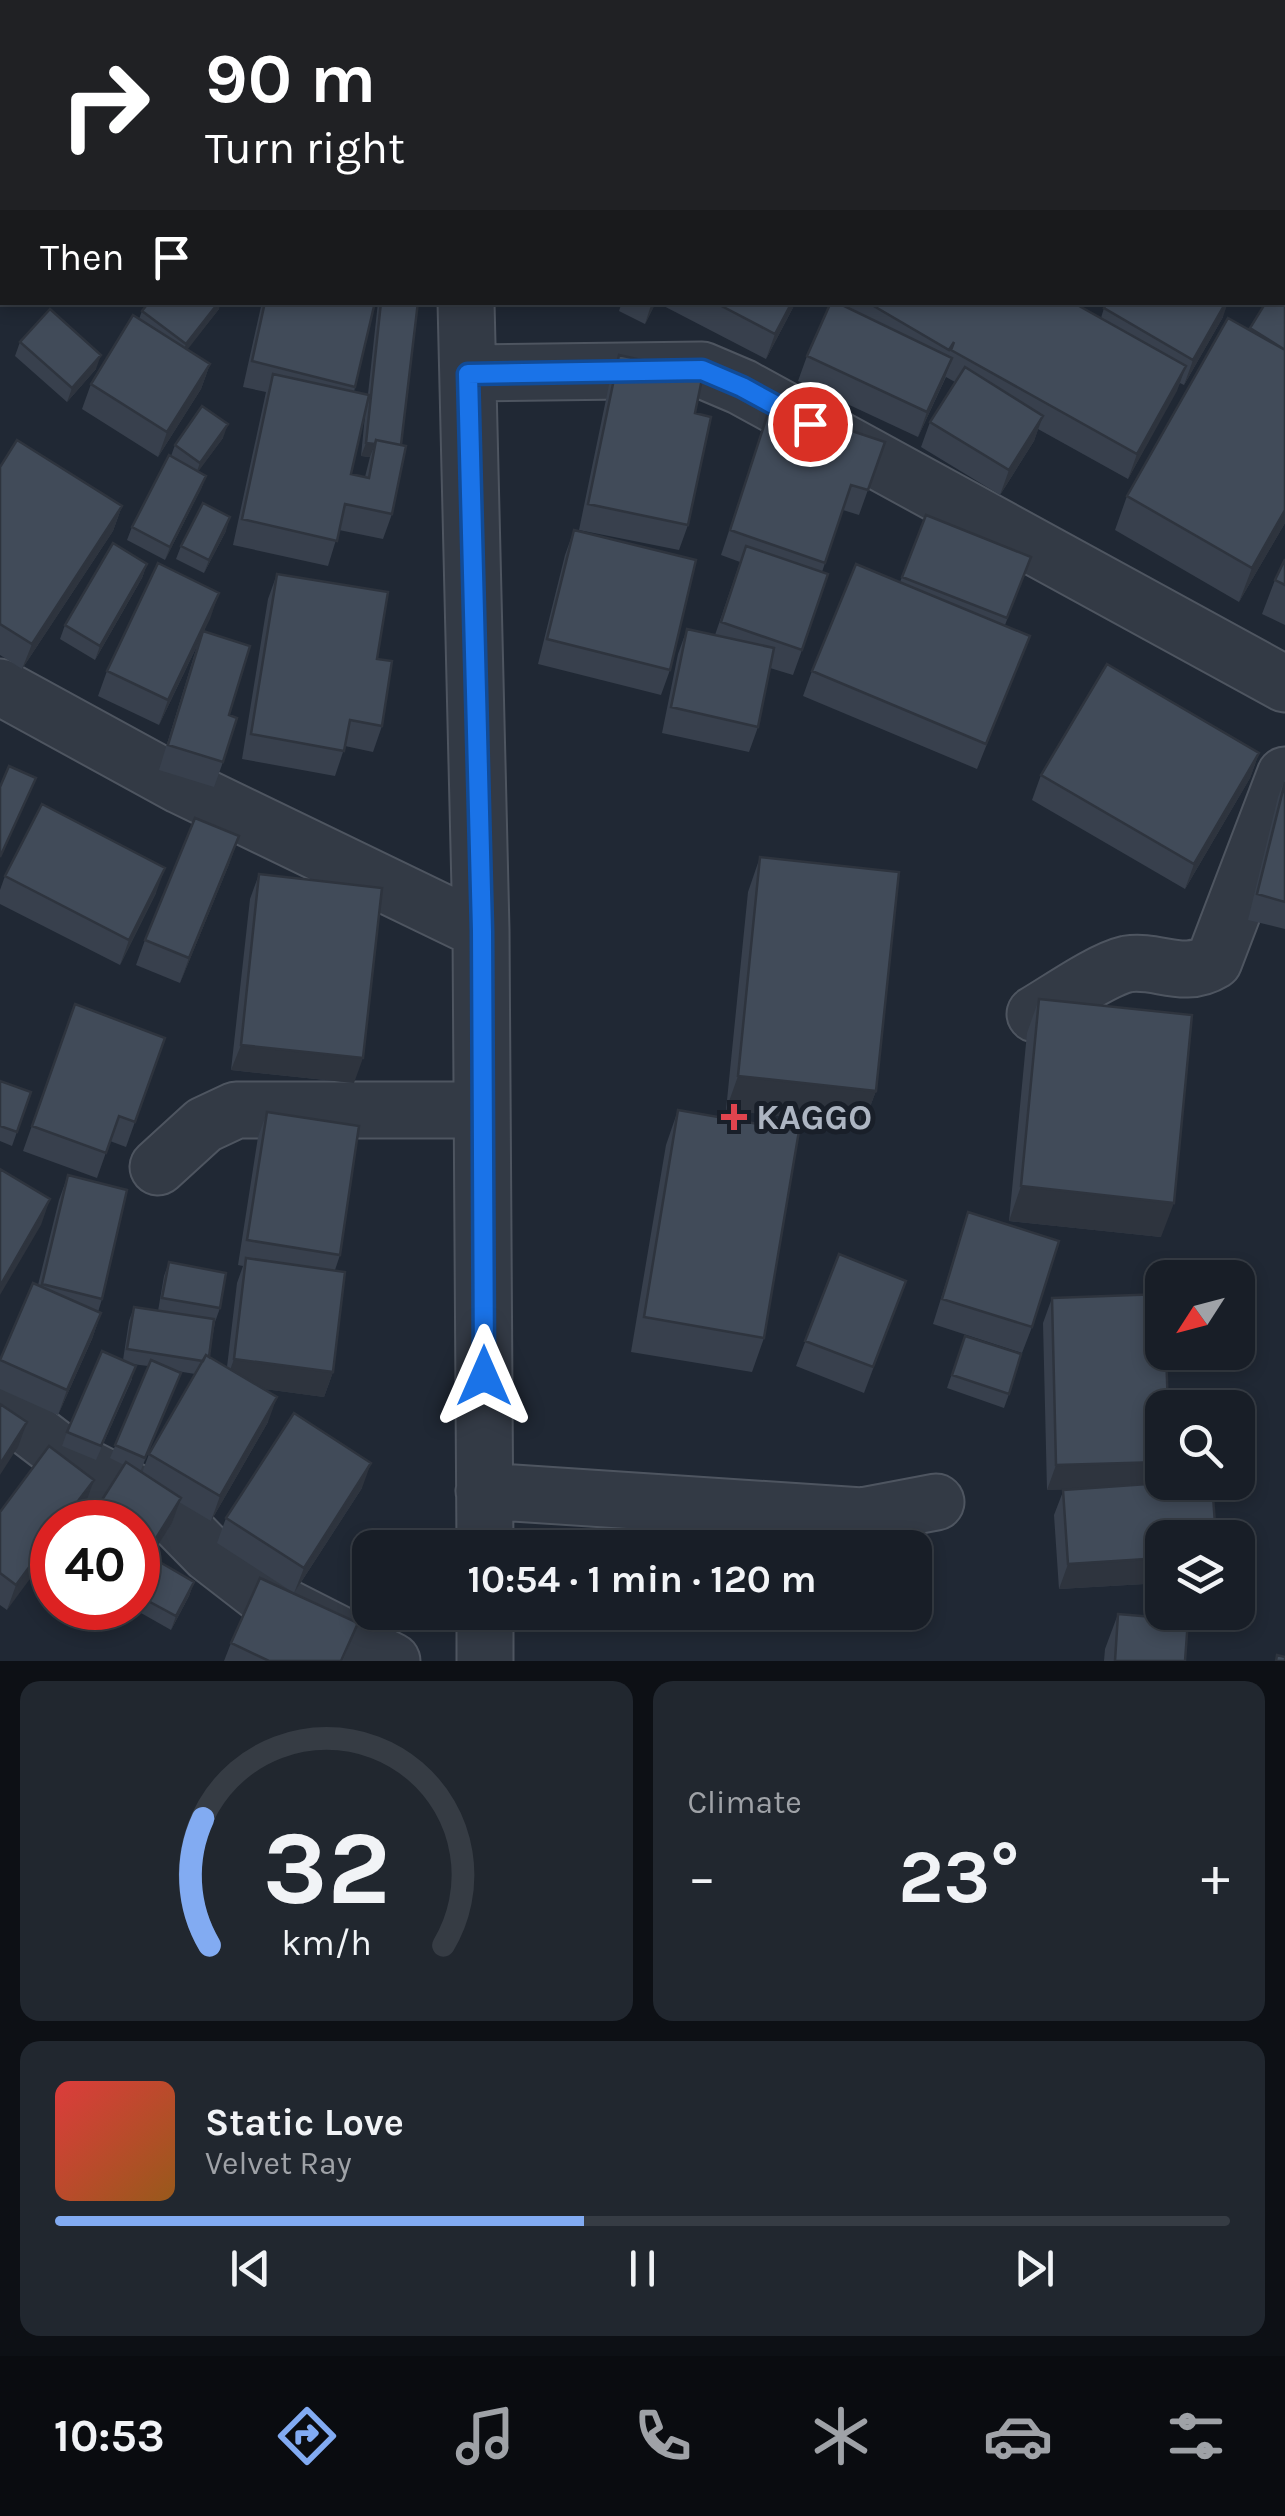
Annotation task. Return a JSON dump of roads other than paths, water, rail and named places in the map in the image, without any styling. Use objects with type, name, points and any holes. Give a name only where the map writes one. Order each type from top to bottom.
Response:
[{"type":"street","points":[[466,305],[482,931],[485,1530]]},
{"type":"street","points":[[468,374],[702,370],[742,387],[1285,684]]},
{"type":"street","points":[[0,687],[181,786],[482,931]]},
{"type":"street","points":[[1035,1014],[1084,984],[1128,964],[1200,970],[1214,961],[1285,775]]},
{"type":"street","points":[[158,1166],[204,1126],[236,1110],[482,1110]]},
{"type":"street","points":[[0,1406],[68,1458],[162,1506],[208,1554],[262,1595],[392,1661]]},
{"type":"street","points":[[484,1491],[862,1516],[936,1502]]},
{"type":"street","points":[[485,1630],[485,1661]]},
{"type":"place","name":"KAGGO","points":[[734,1117]]}]
